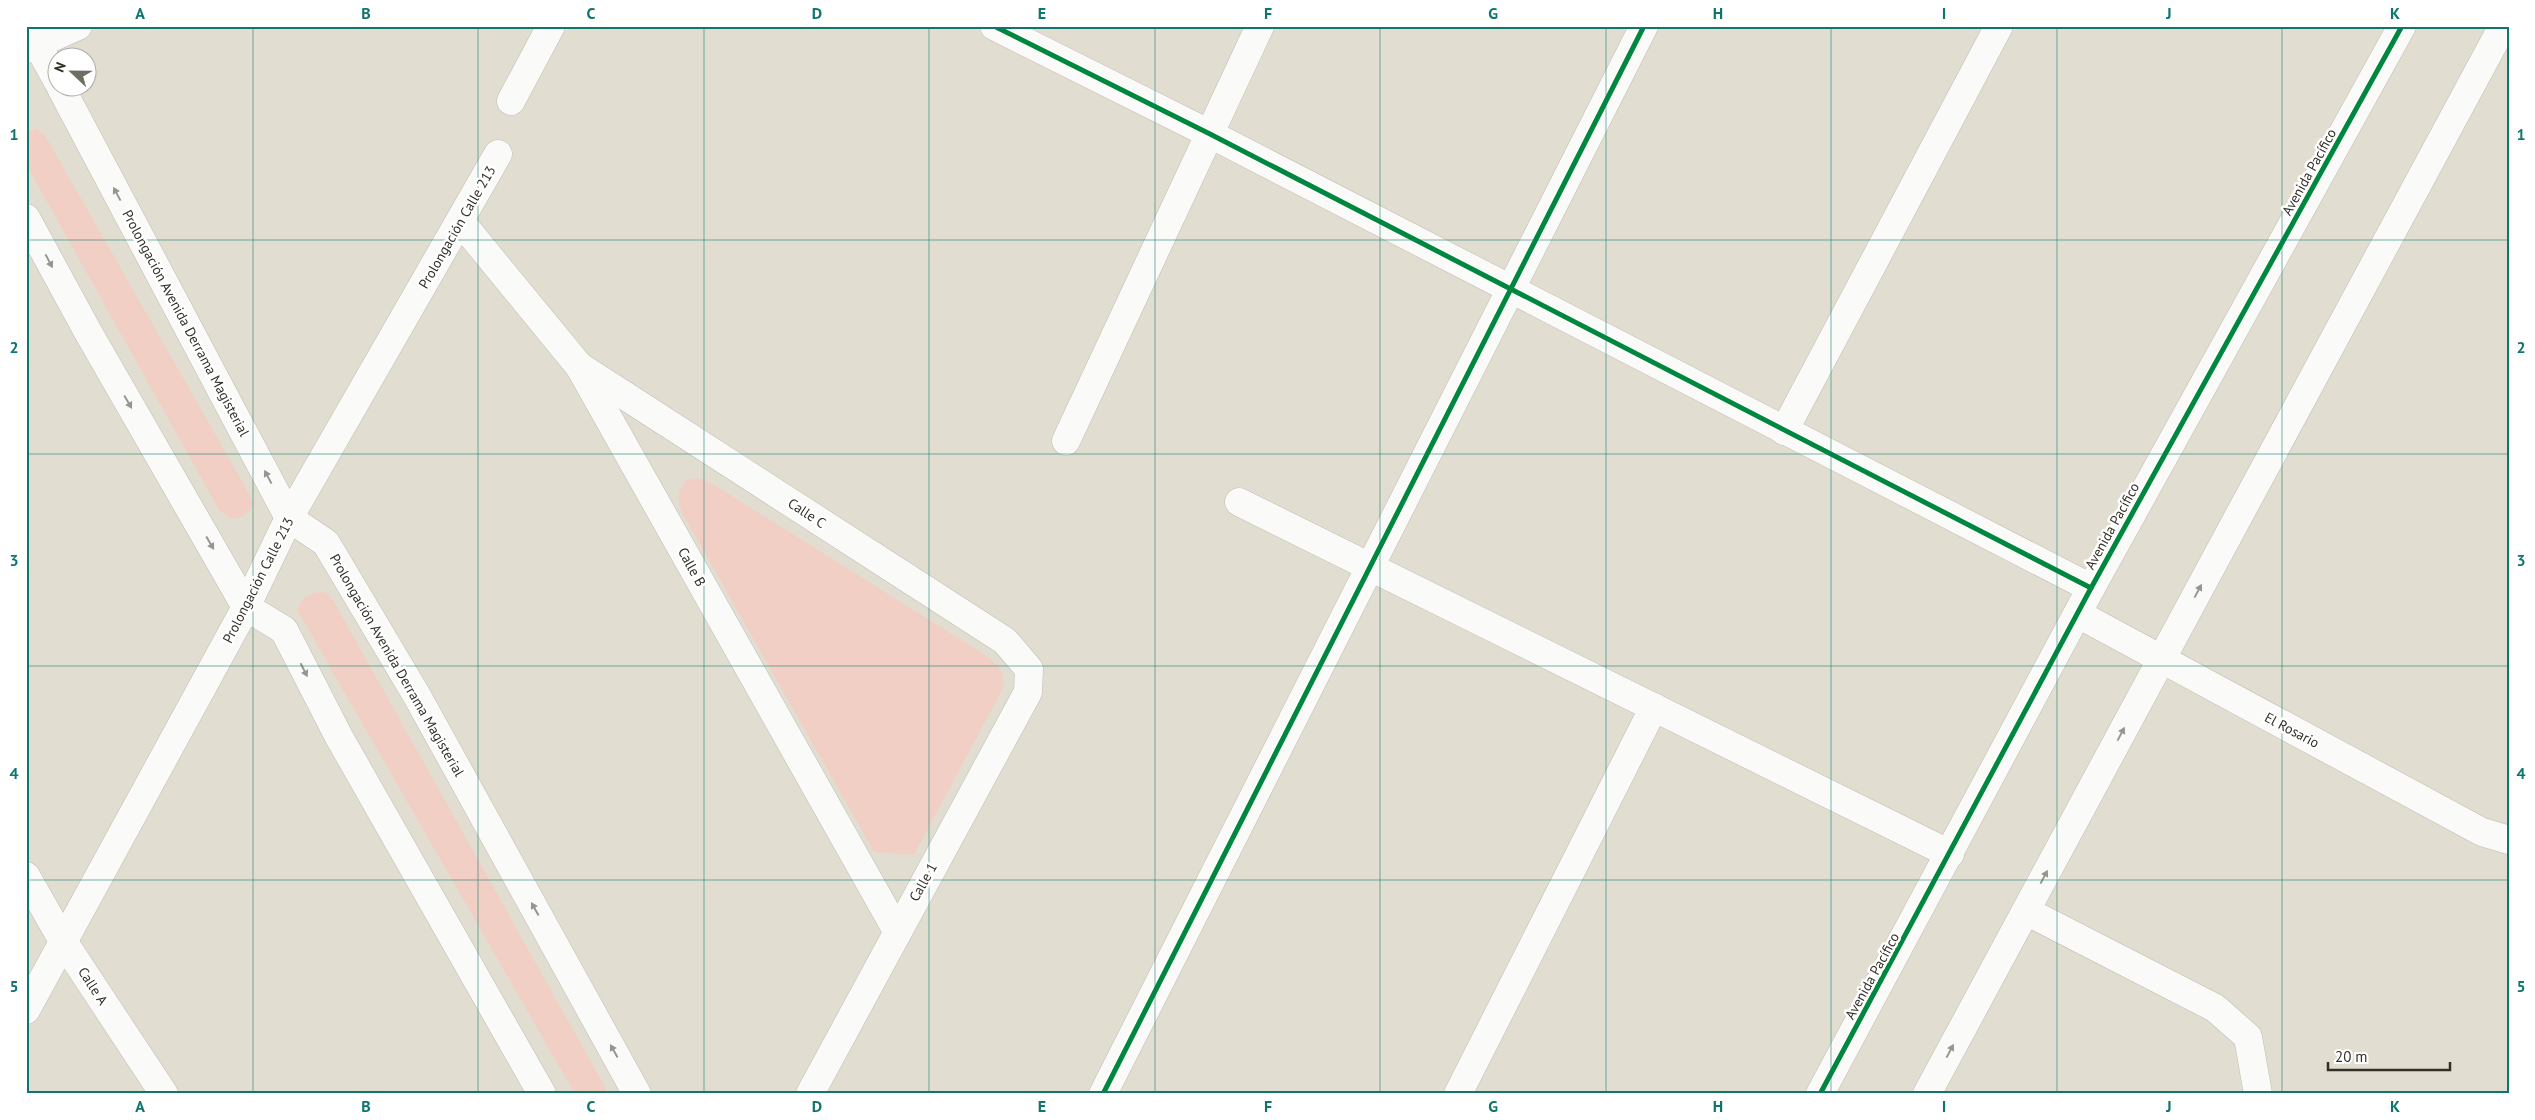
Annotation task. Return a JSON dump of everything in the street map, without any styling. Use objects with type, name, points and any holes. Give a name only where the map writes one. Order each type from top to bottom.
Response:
[{"type":"street","points":[[48,67],[30,39],[78,26]]},
{"type":"street","points":[[511,101],[551,26]]},
{"type":"street","points":[[994,26],[1210,134],[2091,588]]},
{"type":"street","points":[[1066,441],[1260,26]]},
{"type":"street","points":[[1103,1094],[1644,26]]},
{"type":"street","points":[[1784,431],[1999,26]]},
{"type":"street","name":"Avenida Pacífico","points":[[1820,1094],[2091,588],[2402,26]]},
{"type":"street","points":[[1927,1094],[2504,26]]},
{"type":"street","name":"Prolongación Avenida Derrama Magisterial","points":[[65,98],[289,518],[326,543],[417,696],[638,1094]]},
{"type":"street","name":"Prolongación Calle 213","points":[[26,1010],[246,607],[289,518],[498,154]]},
{"type":"street","points":[[26,218],[88,332],[246,607],[284,630],[339,738],[542,1094]]},
{"type":"street","name":"Calle B","points":[[460,221],[579,366],[896,932]]},
{"type":"street","name":"Calle C","points":[[579,366],[1005,641],[1029,669]]},
{"type":"street","points":[[1239,502],[1950,854]]},
{"type":"street","name":"El Rosario","points":[[2078,614],[2482,832],[2509,840]]},
{"type":"street","name":"Calle 1","points":[[810,1094],[896,932],[1028,692],[1029,669]]},
{"type":"street","points":[[1458,1094],[1654,707]]},
{"type":"street","name":"Calle A","points":[[26,876],[63,941],[164,1094]]},
{"type":"street","points":[[2026,911],[2215,1008],[2248,1037],[2258,1094]]},
{"type":"shaded area","points":[[37,129],[46,137],[247,490],[253,502],[250,511],[241,517],[231,519],[219,510],[26,164],[26,131]]},
{"type":"shaded area","points":[[695,478],[713,484],[971,646],[991,660],[1001,670],[1003,685],[1000,694],[914,855],[874,852],[681,511],[679,495],[681,488],[686,480]]},
{"type":"shaded area","points":[[321,592],[327,593],[333,600],[609,1094],[575,1094],[297,610],[306,597]]},
{"type":"cycle path","points":[[994,26],[1210,134],[2091,588]]},
{"type":"cycle path","points":[[1103,1094],[1644,26]]},
{"type":"cycle path","points":[[1820,1094],[2091,588],[2402,26]]}]
